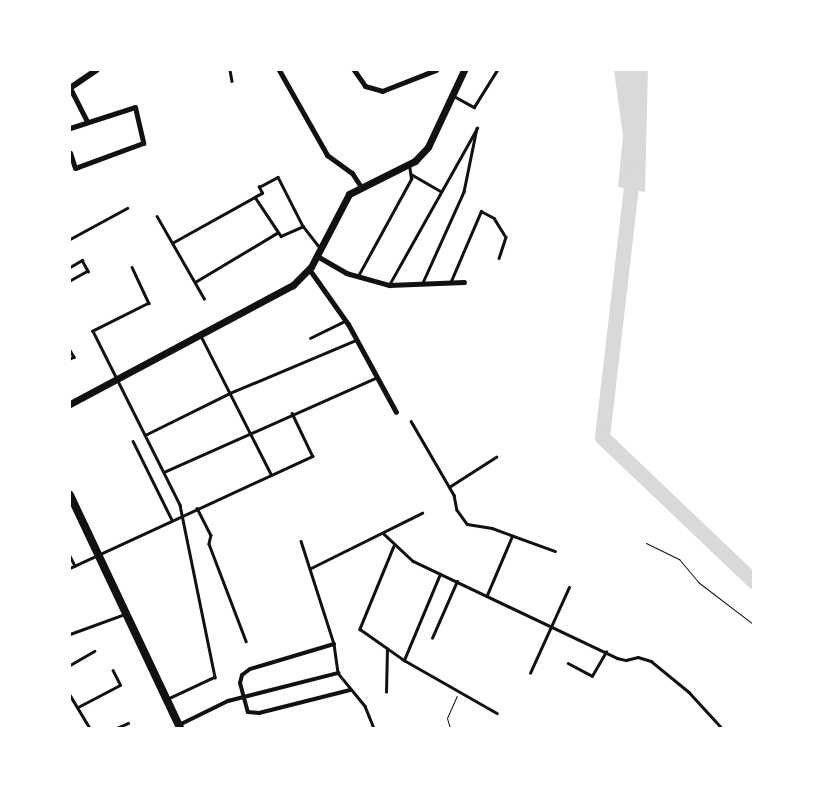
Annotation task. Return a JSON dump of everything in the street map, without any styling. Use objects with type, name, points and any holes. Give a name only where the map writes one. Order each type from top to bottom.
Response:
[{"type":"main road","points":[[70,404],[201,336],[293,285],[309,269],[349,194],[408,164],[428,148],[454,96],[464,70]]},
{"type":"main road","points":[[70,495],[180,726]]},
{"type":"street","points":[[87,121],[70,88],[97,70]]},
{"type":"street","points":[[279,70],[327,155],[352,173],[361,187]]},
{"type":"street","points":[[354,70],[365,86],[382,91],[436,70]]},
{"type":"street","points":[[70,128],[135,107],[144,143],[75,168],[70,152]]},
{"type":"street","points":[[319,252],[357,277],[389,285],[464,282]]},
{"type":"street","points":[[309,269],[346,321],[396,412]]},
{"type":"street","points":[[334,644],[250,669],[242,675],[240,683],[244,697],[252,715],[350,690]]},
{"type":"street","points":[[180,726],[244,697],[338,673]]},
{"type":"lane","points":[[230,70],[232,81]]},
{"type":"lane","points":[[454,96],[474,107],[497,70]]},
{"type":"lane","points":[[389,285],[477,128],[464,192],[422,284]]},
{"type":"lane","points":[[357,277],[411,179],[408,164]]},
{"type":"lane","points":[[410,174],[440,191]]},
{"type":"lane","points":[[172,243],[262,193],[259,187],[278,177],[303,226],[319,252]]},
{"type":"lane","points":[[255,197],[280,236],[303,226]]},
{"type":"lane","points":[[70,239],[127,208]]},
{"type":"lane","points":[[450,283],[481,211],[502,227],[506,237],[499,258]]},
{"type":"lane","points":[[157,216],[204,298]]},
{"type":"lane","points":[[194,282],[277,233]]},
{"type":"lane","points":[[70,266],[82,260],[88,271],[70,281]]},
{"type":"lane","points":[[132,268],[149,303],[93,331],[180,505],[199,587],[215,677],[167,699]]},
{"type":"lane","points":[[310,338],[346,321]]},
{"type":"lane","points":[[201,336],[271,474]]},
{"type":"lane","points":[[145,435],[230,393],[357,340]]},
{"type":"lane","points":[[70,350],[74,357],[70,359]]},
{"type":"lane","points":[[164,472],[250,432],[377,377]]},
{"type":"lane","points":[[70,568],[312,456],[292,414]]},
{"type":"lane","points":[[411,421],[449,487],[457,510],[467,524],[512,536],[555,551]]},
{"type":"lane","points":[[133,441],[172,520]]},
{"type":"lane","points":[[449,487],[496,457]]},
{"type":"lane","points":[[197,508],[211,535],[208,544],[246,641]]},
{"type":"lane","points":[[311,568],[422,513]]},
{"type":"lane","points":[[384,533],[394,546],[413,561],[606,652],[626,660],[638,657],[664,668],[722,728]]},
{"type":"lane","points":[[487,595],[512,536]]},
{"type":"lane","points":[[301,541],[334,644],[338,673],[365,706],[374,728]]},
{"type":"lane","points":[[394,546],[360,629],[404,660],[497,713]]},
{"type":"lane","points":[[70,556],[75,566]]},
{"type":"lane","points":[[404,660],[440,574]]},
{"type":"lane","points":[[432,638],[457,581]]},
{"type":"lane","points":[[530,673],[569,587]]},
{"type":"lane","points":[[70,634],[126,613]]},
{"type":"lane","points":[[386,692],[390,659],[387,648]]},
{"type":"lane","points":[[70,665],[94,650]]},
{"type":"lane","points":[[568,663],[592,676],[606,652]]},
{"type":"lane","points":[[78,707],[120,685],[112,671]]},
{"type":"lane","points":[[70,695],[90,727],[85,728]]},
{"type":"lane","points":[[117,728],[128,723]]},
{"type":"path","points":[[646,543],[678,559],[698,582],[753,624]]},
{"type":"path","points":[[450,728],[447,718],[459,692]]},
{"type":"shaded area","points":[[614,70],[648,70],[645,192],[618,187],[623,136]]},
{"type":"waterway","points":[[633,169],[602,437],[753,581]]}]
